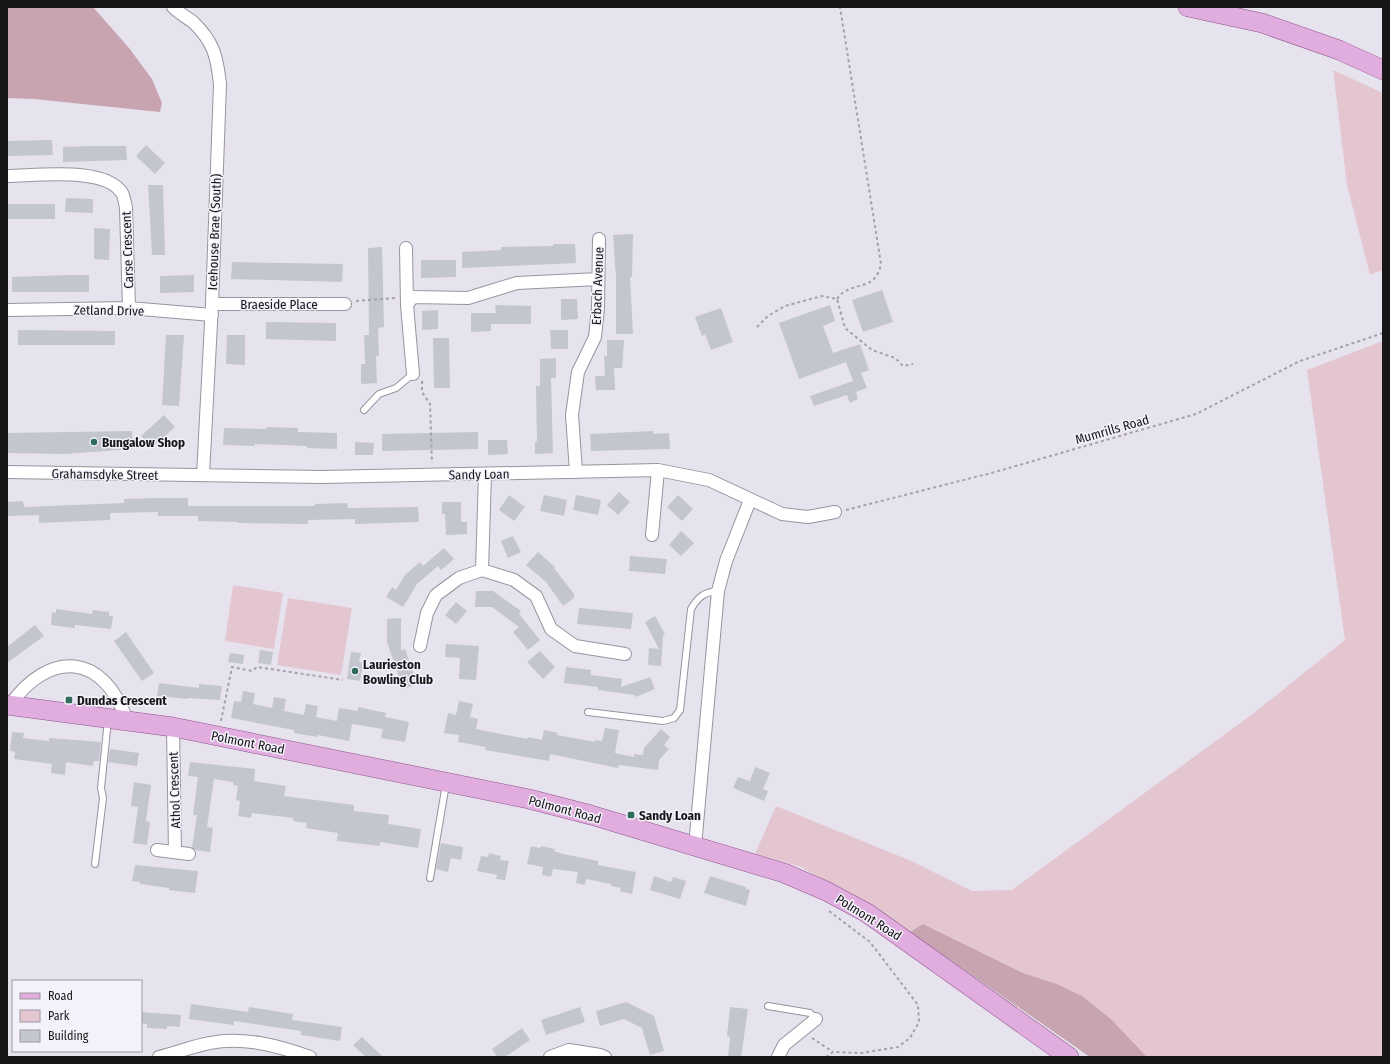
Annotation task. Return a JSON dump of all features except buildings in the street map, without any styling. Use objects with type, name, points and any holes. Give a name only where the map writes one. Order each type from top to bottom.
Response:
[{"type":"main road","points":[[1188,7],[1262,23],[1339,50],[1383,70]]},
{"type":"main road","name":"Polmont Road","points":[[8,705],[172,727],[447,782],[549,805],[784,873],[826,891],[867,913],[1069,1057]]},
{"type":"street","name":"Icehouse Brae (South)","points":[[172,7],[204,33],[217,59],[220,84],[212,309],[203,475]]},
{"type":"street","name":"Carse Crescent","points":[[7,176],[93,176],[110,182],[122,193],[126,208],[129,308]]},
{"type":"street","name":"Erbach Avenue","points":[[576,472],[572,415],[578,372],[595,337],[598,308],[598,239]]},
{"type":"street","points":[[406,248],[407,302],[413,374]]},
{"type":"street","points":[[407,302],[413,297],[468,298],[517,283],[598,279]]},
{"type":"street","name":"Braeside Place","points":[[212,309],[345,304]]},
{"type":"street","name":"Zetland Drive","points":[[7,310],[129,308],[212,309]]},
{"type":"street","points":[[652,535],[658,470]]},
{"type":"street","name":"Sandy Loan","points":[[203,475],[323,478],[658,470],[708,480],[782,514],[808,517],[835,512]]},
{"type":"street","name":"Grahamsdyke Street","points":[[7,472],[203,475]]},
{"type":"street","points":[[482,570],[485,474]]},
{"type":"street","points":[[695,846],[718,591],[726,561],[750,500]]},
{"type":"street","points":[[420,646],[427,613],[436,595],[459,578],[482,570],[514,580],[536,596],[552,629],[574,646],[625,654]]},
{"type":"street","points":[[8,705],[28,683],[41,674],[57,668],[75,666],[94,672],[116,693],[118,719]]},
{"type":"street","name":"Athol Crescent","points":[[172,727],[175,852]]},
{"type":"street","points":[[157,850],[189,854]]},
{"type":"street","points":[[778,1057],[784,1045],[816,1019]]},
{"type":"street","points":[[159,1057],[210,1042],[233,1040],[269,1045],[310,1057]]},
{"type":"street","points":[[550,1057],[569,1050],[605,1057]]},
{"type":"lane","points":[[364,410],[379,394],[396,388],[413,374]]},
{"type":"lane","points":[[588,712],[663,721],[674,718],[680,710],[691,609],[696,600],[706,592],[718,591]]},
{"type":"lane","points":[[95,864],[103,798],[101,788],[118,719]]},
{"type":"lane","points":[[430,878],[447,782]]},
{"type":"lane","points":[[768,1006],[810,1013],[816,1019]]},
{"type":"path","points":[[840,7],[881,264],[879,274],[871,282],[842,291],[837,299],[845,328],[872,350],[895,358],[903,366],[913,364]]},
{"type":"path","points":[[757,327],[768,316],[785,306],[822,296],[837,299]]},
{"type":"path","points":[[345,304],[358,300],[390,297],[407,302]]},
{"type":"path","name":"Mumrills Road","points":[[835,512],[864,507],[995,472],[1196,414],[1300,361],[1383,333]]},
{"type":"path","points":[[413,374],[421,374],[422,392],[430,404],[432,475]]},
{"type":"path","points":[[218,736],[232,667],[252,671],[256,667],[343,680]]},
{"type":"path","points":[[801,1030],[833,1052],[862,1053],[898,1047],[910,1038],[919,1022],[918,1005],[870,942],[828,911]]},
{"type":"path","points":[[826,1057],[833,1052]]},
{"type":"green space","points":[[1333,70],[1383,93],[1383,270],[1370,275],[1347,185]]},
{"type":"green space","points":[[1383,341],[1383,1057],[1147,1057],[1111,1019],[1082,996],[1057,984],[1023,973],[923,924],[910,932],[874,909],[801,867],[755,854],[776,806],[909,860],[972,891],[1012,890],[1254,713],[1345,640],[1307,370]]},
{"type":"green space","points":[[233,585],[283,593],[274,649],[225,641]]},
{"type":"green space","points":[[288,598],[352,608],[341,675],[277,665]]},
{"type":"shaded area","points":[[7,7],[93,7],[129,48],[152,79],[162,103],[160,112],[34,99],[7,98]]},
{"type":"shaded area","points":[[923,924],[1023,973],[1057,984],[1082,996],[1111,1019],[1147,1057],[1090,1057],[910,932]]},
{"type":"place","name":"Bungalow Shop","points":[[94,442]]},
{"type":"place","name":"Laurieston Bowling Club","points":[[355,671]]},
{"type":"place","name":"Dundas Crescent","points":[[69,700]]},
{"type":"place","name":"Sandy Loan","points":[[631,815]]}]
